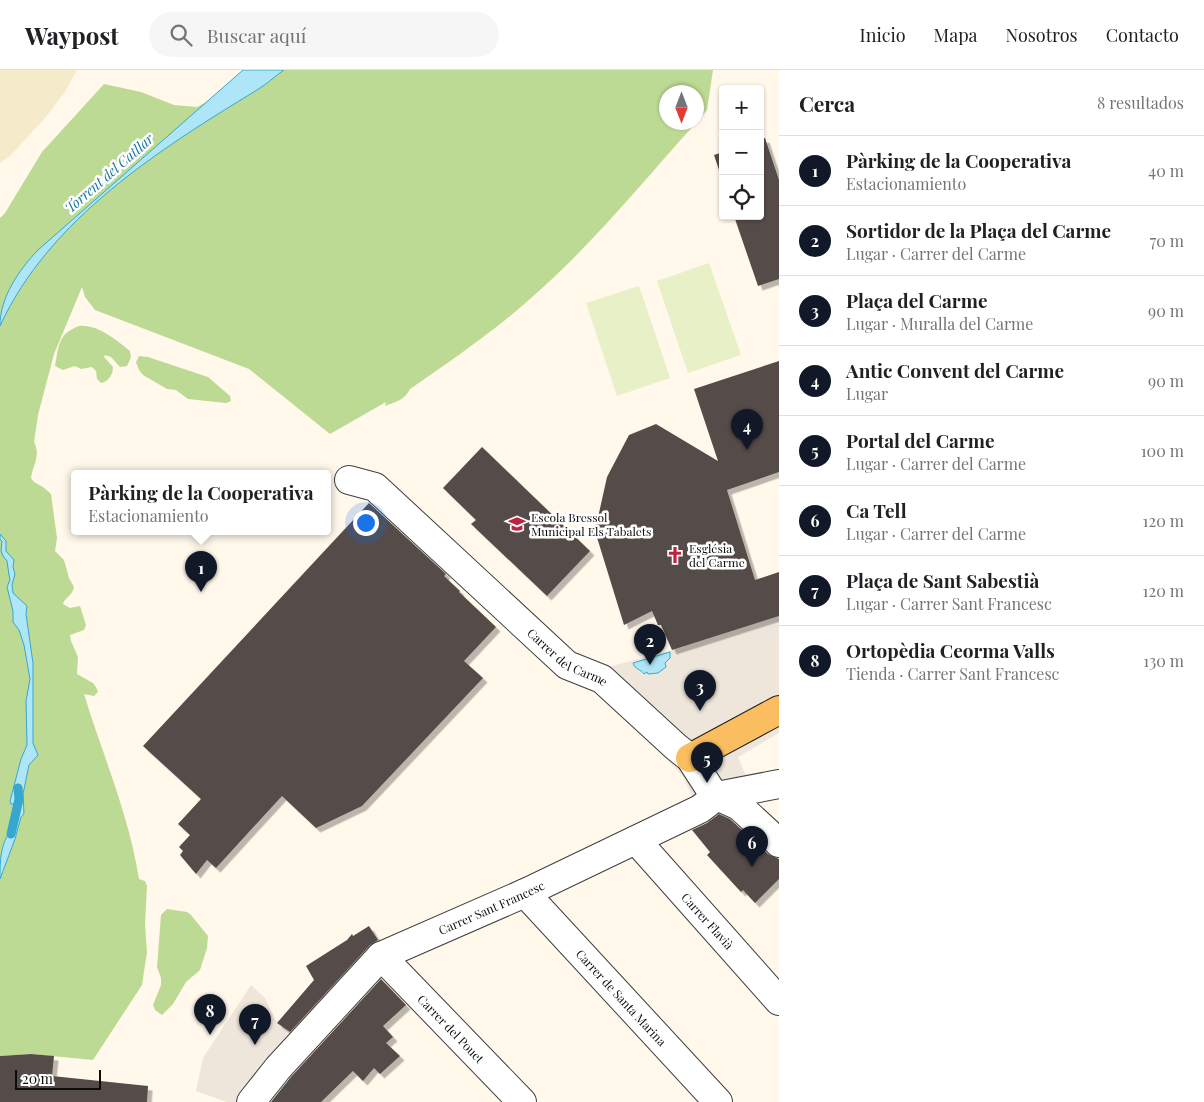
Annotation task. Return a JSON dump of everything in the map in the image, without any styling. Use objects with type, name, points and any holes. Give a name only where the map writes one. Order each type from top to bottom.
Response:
[{"type":"main road","points":[[690,758],[779,710]]},
{"type":"street","name":"Carrer del Carme","points":[[349,480],[375,487],[567,665],[602,679],[690,758],[712,792],[739,806],[779,843]]},
{"type":"street","name":"Carrer Sant Francesc","points":[[251,1102],[278,1068],[381,956],[524,893],[636,840],[700,809],[717,796],[779,784]]},
{"type":"street","name":"Carrer Flavià","points":[[636,840],[779,1001]]},
{"type":"street","name":"Carrer de Santa Marina","points":[[524,893],[718,1102]]},
{"type":"street","name":"Carrer del Pouet","points":[[381,956],[522,1102]]},
{"type":"shaded area","points":[[0,70],[77,70],[65,92],[45,118],[10,156],[0,163]]},
{"type":"shaded area","points":[[779,616],[779,733],[738,757],[747,778],[726,809],[707,819],[693,799],[684,778],[636,725],[597,687],[612,666],[672,650]]},
{"type":"shaded area","points":[[251,985],[265,998],[277,1023],[292,1034],[262,1102],[227,1102],[196,1091],[203,1058]]},
{"type":"green space","points":[[250,70],[713,70],[707,110],[704,114],[704,85],[659,85],[659,130],[690,130],[601,230],[561,270],[509,317],[410,389],[403,398],[385,406],[386,402],[330,434],[249,369],[95,310],[85,297],[82,287],[54,354],[38,415],[34,442],[37,456],[31,478],[51,494],[57,538],[55,551],[64,560],[69,578],[74,587],[63,604],[70,608],[80,606],[86,625],[84,630],[70,635],[78,657],[77,674],[93,683],[98,692],[94,696],[84,694],[129,832],[139,879],[145,881],[147,886],[145,924],[147,952],[142,985],[93,1060],[31,1054],[0,1056],[0,218],[5,213],[42,152],[104,84],[141,92],[174,105],[197,107],[216,97]]},
{"type":"green space","points":[[709,263],[741,355],[688,373],[657,281]]},
{"type":"green space","points":[[639,286],[670,378],[617,396],[586,303]]},
{"type":"green space","points":[[79,326],[100,330],[130,351],[131,357],[127,366],[120,367],[111,357],[105,355],[104,357],[113,367],[113,370],[108,380],[101,383],[97,379],[96,371],[92,367],[81,369],[75,366],[63,370],[55,366],[63,337]]},
{"type":"green space","points":[[139,356],[148,357],[208,377],[230,396],[231,401],[226,403],[188,399],[176,390],[167,389],[143,375],[136,362]]},
{"type":"green space","points":[[167,909],[187,912],[208,936],[207,948],[200,970],[186,982],[173,1004],[162,1015],[155,1010],[153,1005],[161,985],[161,978],[157,967],[161,915]]},
{"type":"water","points":[[243,70],[284,70],[261,88],[146,162],[110,190],[77,220],[47,252],[21,288],[0,326],[3,305],[7,294],[24,266],[38,250]]},
{"type":"water","points":[[0,534],[6,541],[6,551],[14,560],[13,593],[27,606],[26,614],[33,663],[33,743],[38,755],[29,765],[23,794],[24,814],[21,817],[0,879],[3,847],[12,829],[11,824],[18,819],[17,814],[20,809],[18,799],[13,804],[10,801],[21,759],[27,745],[26,701],[30,679],[24,645],[19,630],[13,622],[13,611],[7,587],[10,580],[7,561],[1,551],[2,541]]},
{"type":"water","points":[[670,652],[670,658],[665,663],[666,667],[658,673],[648,674],[647,672],[644,674],[633,663]]},
{"type":"building","points":[[764,138],[779,180],[779,279],[758,286],[735,220],[764,220]]},
{"type":"building","points":[[719,153],[719,170],[714,155]]},
{"type":"building","name":"Església del Carme","points":[[779,361],[779,472],[727,490],[755,580],[779,572],[779,616],[672,650],[661,625],[658,625],[652,611],[624,625],[595,531],[607,477],[629,435],[656,424],[718,461],[694,389]]},
{"type":"building","points":[[482,447],[590,551],[547,596],[471,524],[476,520],[443,488]]},
{"type":"building","points":[[369,503],[446,574],[444,576],[459,592],[496,627],[464,661],[483,678],[362,806],[316,828],[282,796],[216,868],[207,860],[196,874],[180,855],[183,851],[179,847],[190,835],[178,824],[201,799],[143,746]]},
{"type":"building","points":[[719,814],[730,819],[768,854],[779,859],[779,879],[755,903],[743,890],[741,892],[707,855],[710,852],[692,830],[707,823]]},
{"type":"building","points":[[369,926],[378,940],[370,945],[290,1032],[277,1023],[314,980],[306,966],[347,940],[352,934],[353,936]]},
{"type":"building","points":[[381,979],[406,1005],[383,1026],[393,1037],[386,1043],[400,1056],[380,1074],[374,1068],[363,1081],[353,1071],[321,1102],[271,1102],[290,1078]]},
{"type":"building","points":[[31,1054],[54,1056],[52,1076],[148,1086],[147,1102],[0,1102],[0,1056]]},
{"type":"waterway","name":"Torrent del Catllar","points":[[11,834],[19,799],[18,788]]},
{"type":"place","name":"Antic Convent del Carme","points":[[747,450]]},
{"type":"place","name":"Escola Bressol Municipal Els Tabalets","points":[[517,524]]},
{"type":"place","name":"Església del Carme","points":[[675,555]]},
{"type":"place","name":"Pàrking de la Cooperativa","points":[[201,592]]},
{"type":"place","name":"Sortidor de la Plaça del Carme","points":[[650,665]]},
{"type":"place","name":"Plaça del Carme","points":[[700,711]]},
{"type":"place","name":"Portal del Carme","points":[[707,783]]},
{"type":"place","name":"Ca Tell","points":[[752,867]]},
{"type":"place","name":"Ortopèdia Ceorma Valls","points":[[210,1035]]},
{"type":"place","name":"Plaça de Sant Sabestià","points":[[255,1045]]}]
